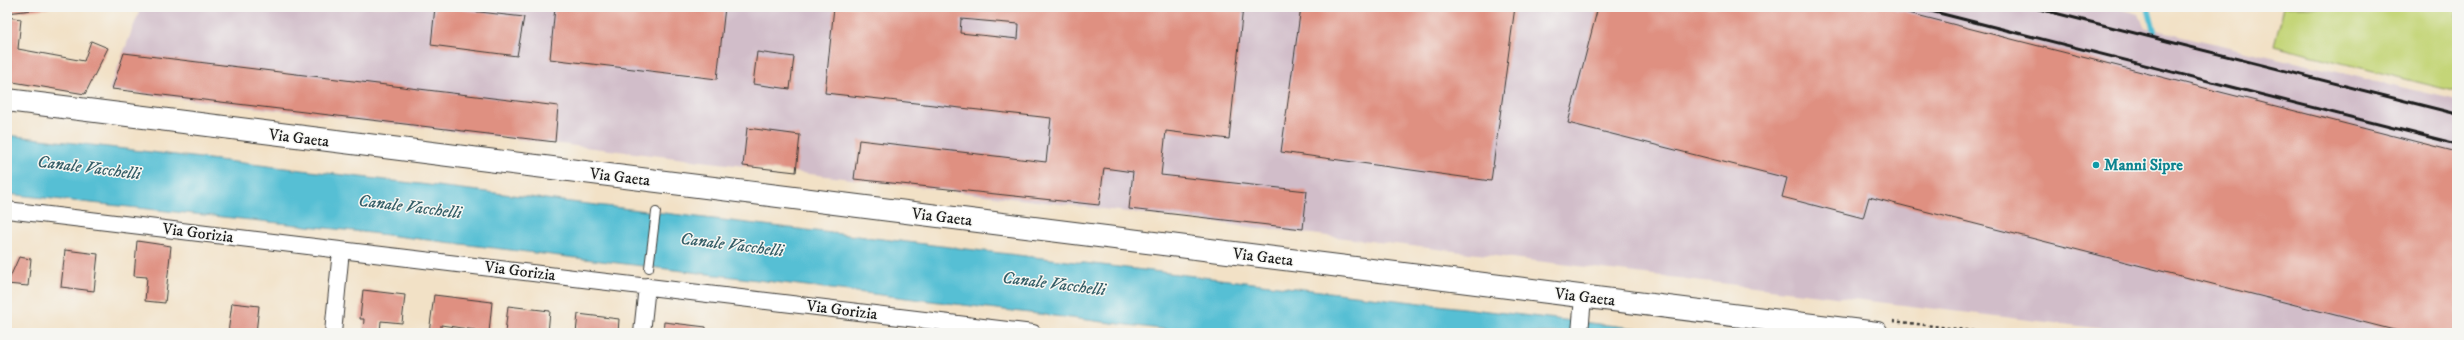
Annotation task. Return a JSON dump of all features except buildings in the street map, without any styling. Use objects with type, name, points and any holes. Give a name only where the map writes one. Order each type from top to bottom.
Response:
[{"type":"main road","name":"Via Gaeta","points":[[7,100],[1877,333]]},
{"type":"street","name":"Via Gorizia","points":[[7,210],[647,286],[951,328],[1033,333]]},
{"type":"street","points":[[333,333],[341,250]]},
{"type":"street","points":[[642,333],[647,286]]},
{"type":"street","points":[[1581,327],[1583,296]]},
{"type":"lane","points":[[650,268],[656,212]]},
{"type":"shaded area","points":[[141,7],[2112,7],[2139,14],[2144,27],[2457,100],[2457,333],[2137,333],[109,90]]},
{"type":"green space","points":[[2284,7],[2457,7],[2457,92],[2274,46]]},
{"type":"water","name":"Canale Vacchelli","points":[[7,135],[1678,333],[1194,333],[354,231],[7,194]]},
{"type":"waterway","points":[[2148,7],[2154,31]]},
{"type":"railway","points":[[1915,7],[2457,144]]},
{"type":"railway","points":[[2031,7],[2457,114]]},
{"type":"place","name":"Manni Sipre","points":[[2096,165]]}]
